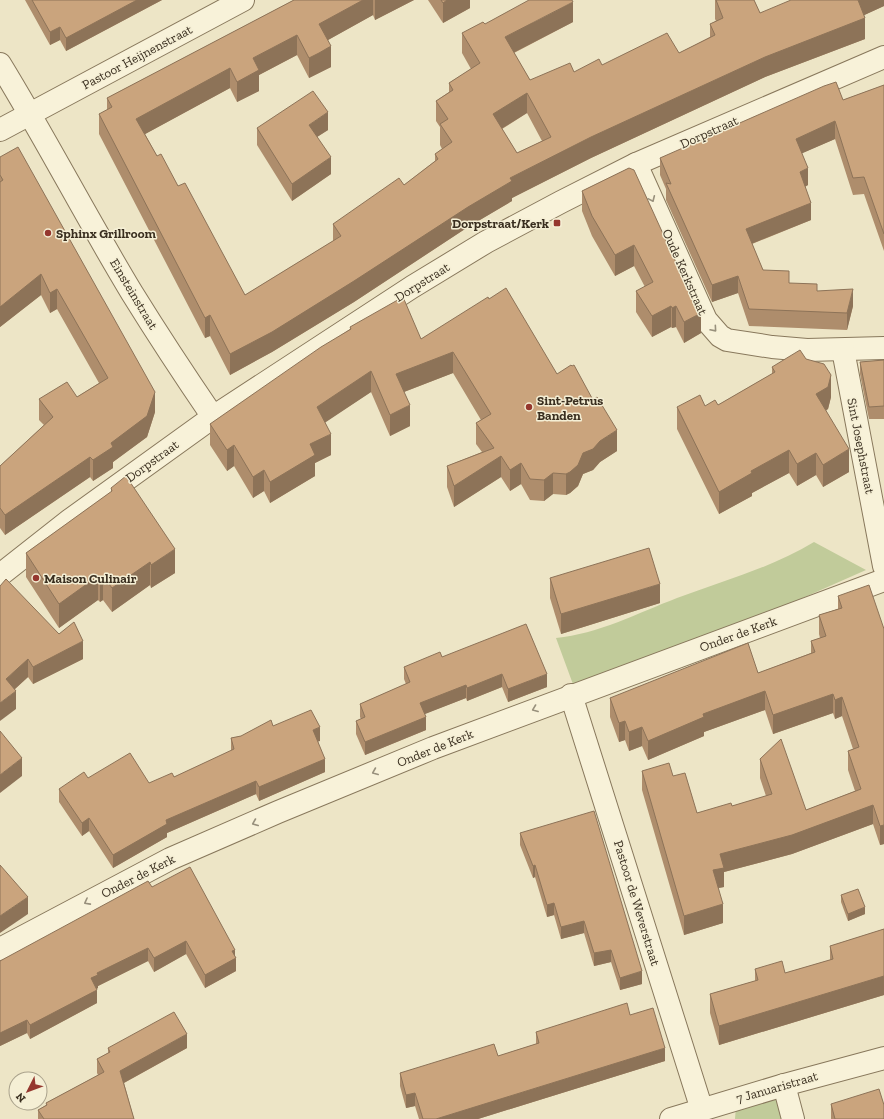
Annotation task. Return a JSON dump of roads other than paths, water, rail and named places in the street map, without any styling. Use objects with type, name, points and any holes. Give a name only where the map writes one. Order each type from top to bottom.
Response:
[{"type":"street","name":"Pastoor Heijnenstraat","points":[[0,130],[243,0]]},
{"type":"street","name":"Dorpstraat","points":[[0,575],[70,520],[213,417],[446,266],[561,202],[636,164],[884,57]]},
{"type":"street","name":"Einsteinstraat","points":[[0,64],[131,292],[213,417]]},
{"type":"street","name":"Oude Kerkstraat","points":[[636,164],[706,320],[720,336],[727,340],[772,347],[807,350],[884,348]]},
{"type":"street","name":"Sint Josephstraat","points":[[843,350],[884,566]]},
{"type":"street","name":"Onder de Kerk","points":[[0,949],[170,859],[433,748],[571,695],[884,580]]},
{"type":"street","name":"Pastoor de Weverstraat","points":[[571,695],[702,1110]]},
{"type":"street","name":"7 Januaristraat","points":[[671,1119],[702,1110],[731,1110],[784,1085],[884,1058]]},
{"type":"street","points":[[784,1085],[793,1119]]},
{"type":"place","name":"Dorpstraat/Kerk","points":[[557,223]]},
{"type":"place","name":"Sphinx Grillroom","points":[[48,233]]},
{"type":"place","name":"Sint-Petrus Banden","points":[[529,407]]},
{"type":"place","name":"Maison Culinair","points":[[36,578]]}]
